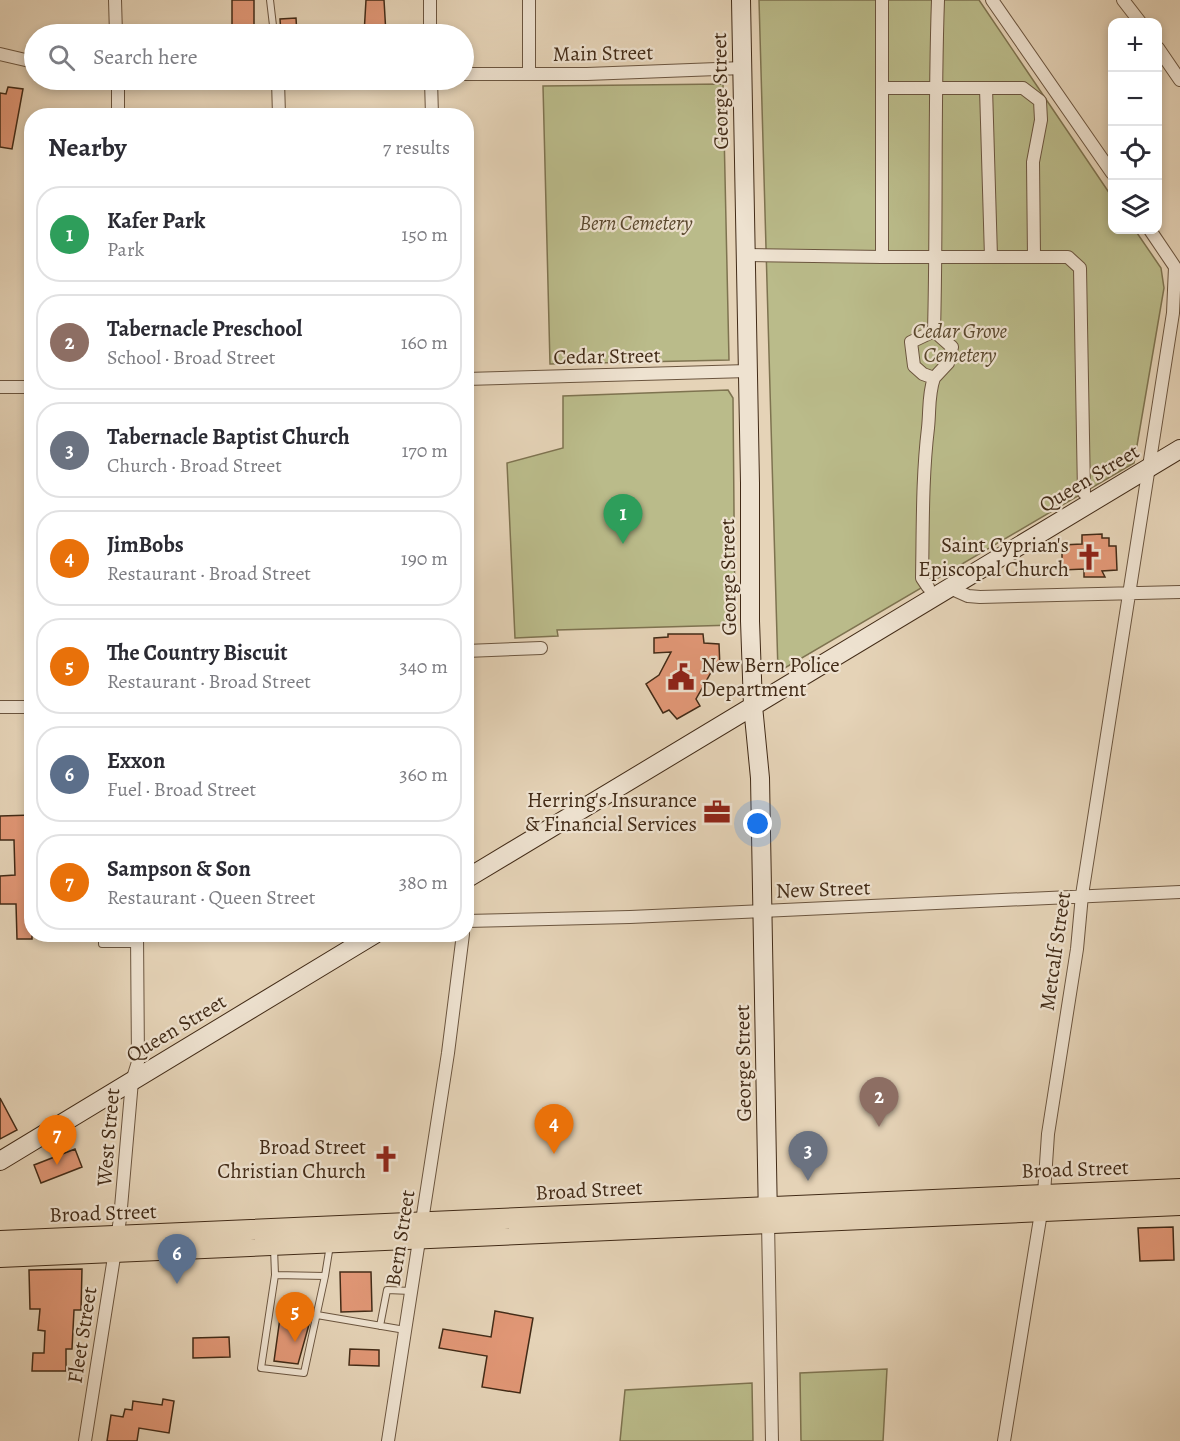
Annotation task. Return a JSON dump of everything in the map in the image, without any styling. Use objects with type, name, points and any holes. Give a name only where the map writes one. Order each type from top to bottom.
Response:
[{"type":"main road","name":"Broad Street","points":[[0,1257],[116,1243],[1043,1202],[1180,1189]]},
{"type":"main road","name":"Broad Street","points":[[1043,1202],[1180,1204]]},
{"type":"main road","name":"Broad Street","points":[[0,1242],[274,1245],[330,1242],[421,1229]]},
{"type":"street","points":[[115,0],[116,24]]},
{"type":"street","points":[[430,0],[430,24]]},
{"type":"street","points":[[529,0],[529,74]]},
{"type":"street","name":"George Street","points":[[741,0],[753,706],[760,778],[772,1441]]},
{"type":"street","points":[[882,0],[882,257]]},
{"type":"street","points":[[933,331],[936,257],[934,88],[938,0]]},
{"type":"street","points":[[992,0],[1108,167]]},
{"type":"street","points":[[1123,0],[1137,18]]},
{"type":"street","points":[[0,54],[24,60]]},
{"type":"street","points":[[1162,54],[1180,80]]},
{"type":"street","name":"Main Street","points":[[474,74],[742,68]]},
{"type":"street","points":[[882,88],[1023,88],[1040,101],[1041,120],[1033,162],[1034,256]]},
{"type":"street","points":[[986,88],[991,257]]},
{"type":"street","points":[[118,90],[118,108]]},
{"type":"street","points":[[278,90],[279,108]]},
{"type":"street","points":[[431,90],[432,108]]},
{"type":"street","name":"Metcalf Street","points":[[1004,1441],[1043,1202],[1048,1134],[1082,895],[1173,313],[1175,267],[1153,234]]},
{"type":"street","points":[[746,255],[1068,257],[1080,268],[1084,493]]},
{"type":"street","points":[[933,331],[911,342],[914,366],[923,374],[933,378]]},
{"type":"street","points":[[928,587],[922,578],[924,456],[928,426],[928,394],[933,378],[948,363],[952,347],[933,331]]},
{"type":"street","name":"Cedar Street","points":[[474,379],[748,371]]},
{"type":"street","points":[[0,387],[24,387]]},
{"type":"street","name":"Queen Street","points":[[474,874],[1180,449]]},
{"type":"street","points":[[950,588],[968,596],[980,597],[1180,592]]},
{"type":"street","points":[[474,651],[541,648]]},
{"type":"street","points":[[0,707],[24,707]]},
{"type":"street","name":"New Street","points":[[474,921],[1180,892]]},
{"type":"street","name":"West Street","points":[[116,1243],[132,1081],[138,1062],[137,942]]},
{"type":"street","name":"Queen Street","points":[[0,1159],[362,942]]},
{"type":"street","name":"Bern Street","points":[[388,1441],[448,1053],[462,942]]},
{"type":"street","name":"Fleet Street","points":[[85,1441],[116,1243]]},
{"type":"lane","points":[[270,0],[273,24]]},
{"type":"lane","points":[[102,942],[102,944],[116,942]]},
{"type":"lane","points":[[274,1245],[275,1275],[261,1368],[304,1373],[330,1242]]},
{"type":"lane","points":[[275,1275],[325,1276]]},
{"type":"lane","points":[[380,1326],[387,1290],[411,1291]]},
{"type":"lane","points":[[317,1315],[405,1330]]},
{"type":"green space","name":"Cedar Grove Cemetery","points":[[759,0],[979,0],[1108,191],[1108,234],[1138,234],[1161,268],[1164,288],[1134,463],[778,672]]},
{"type":"green space","name":"Bern Cemetery","points":[[723,84],[729,360],[550,364],[543,86]]},
{"type":"green space","points":[[728,390],[733,398],[735,625],[557,630],[558,636],[515,638],[507,463],[563,448],[563,396]]},
{"type":"green space","points":[[887,1369],[883,1441],[801,1441],[800,1373]]},
{"type":"green space","points":[[752,1383],[753,1441],[620,1441],[625,1390]]},
{"type":"building","points":[[232,0],[254,0],[254,24],[232,24]]},
{"type":"building","points":[[366,0],[384,0],[385,24],[365,24]]},
{"type":"building","points":[[296,18],[296,24],[280,24],[280,19]]},
{"type":"building","points":[[8,87],[23,89],[12,149],[0,147],[0,93],[6,94]]},
{"type":"building","name":"Saint Cyprian's Episcopal Church","points":[[1102,534],[1102,538],[1109,538],[1109,546],[1116,546],[1117,570],[1102,571],[1105,577],[1084,577],[1084,569],[1062,570],[1062,545],[1082,544],[1082,535]]},
{"type":"building","name":"New Bern Police Department","points":[[668,634],[703,634],[704,643],[719,644],[720,668],[713,669],[696,699],[700,706],[677,719],[669,710],[663,713],[646,684],[659,675],[671,652],[654,653],[654,638],[668,637]]},
{"type":"building","points":[[24,815],[24,939],[17,939],[16,904],[0,904],[0,876],[15,875],[14,840],[0,840],[0,816]]},
{"type":"building","points":[[0,1098],[17,1130],[0,1139]]},
{"type":"building","points":[[75,1149],[82,1167],[41,1183],[34,1165]]},
{"type":"building","points":[[1173,1227],[1174,1260],[1140,1261],[1138,1228]]},
{"type":"building","points":[[82,1269],[81,1310],[74,1310],[72,1349],[66,1349],[66,1371],[32,1371],[33,1353],[44,1353],[45,1331],[38,1330],[40,1309],[30,1309],[29,1270]]},
{"type":"building","points":[[340,1272],[371,1272],[372,1311],[341,1312]]},
{"type":"building","points":[[495,1311],[533,1318],[520,1393],[482,1387],[487,1356],[439,1348],[443,1329],[491,1337]]},
{"type":"building","points":[[280,1318],[310,1321],[298,1364],[274,1361]]},
{"type":"building","points":[[229,1337],[230,1357],[193,1358],[193,1338]]},
{"type":"building","points":[[350,1349],[379,1350],[379,1366],[349,1365]]},
{"type":"building","points":[[163,1399],[174,1401],[169,1433],[139,1428],[137,1441],[107,1441],[111,1415],[123,1417],[125,1409],[132,1410],[133,1401],[162,1405]]},
{"type":"place","name":"Kafer Park","points":[[623,544]]},
{"type":"place","name":"Saint Cyprian's Episcopal Church","points":[[1089,557]]},
{"type":"place","name":"New Bern Police Department","points":[[681,677]]},
{"type":"place","name":"Herring's Insurance & Financial Services","points":[[717,812]]},
{"type":"place","name":"Tabernacle Preschool","points":[[879,1127]]},
{"type":"place","name":"JimBobs","points":[[554,1154]]},
{"type":"place","name":"Broad Street Christian Church","points":[[386,1159]]},
{"type":"place","name":"Sampson & Son","points":[[57,1165]]},
{"type":"place","name":"Tabernacle Baptist Church","points":[[808,1181]]},
{"type":"place","name":"Exxon","points":[[177,1284]]},
{"type":"place","name":"The Country Biscuit","points":[[295,1342]]}]
